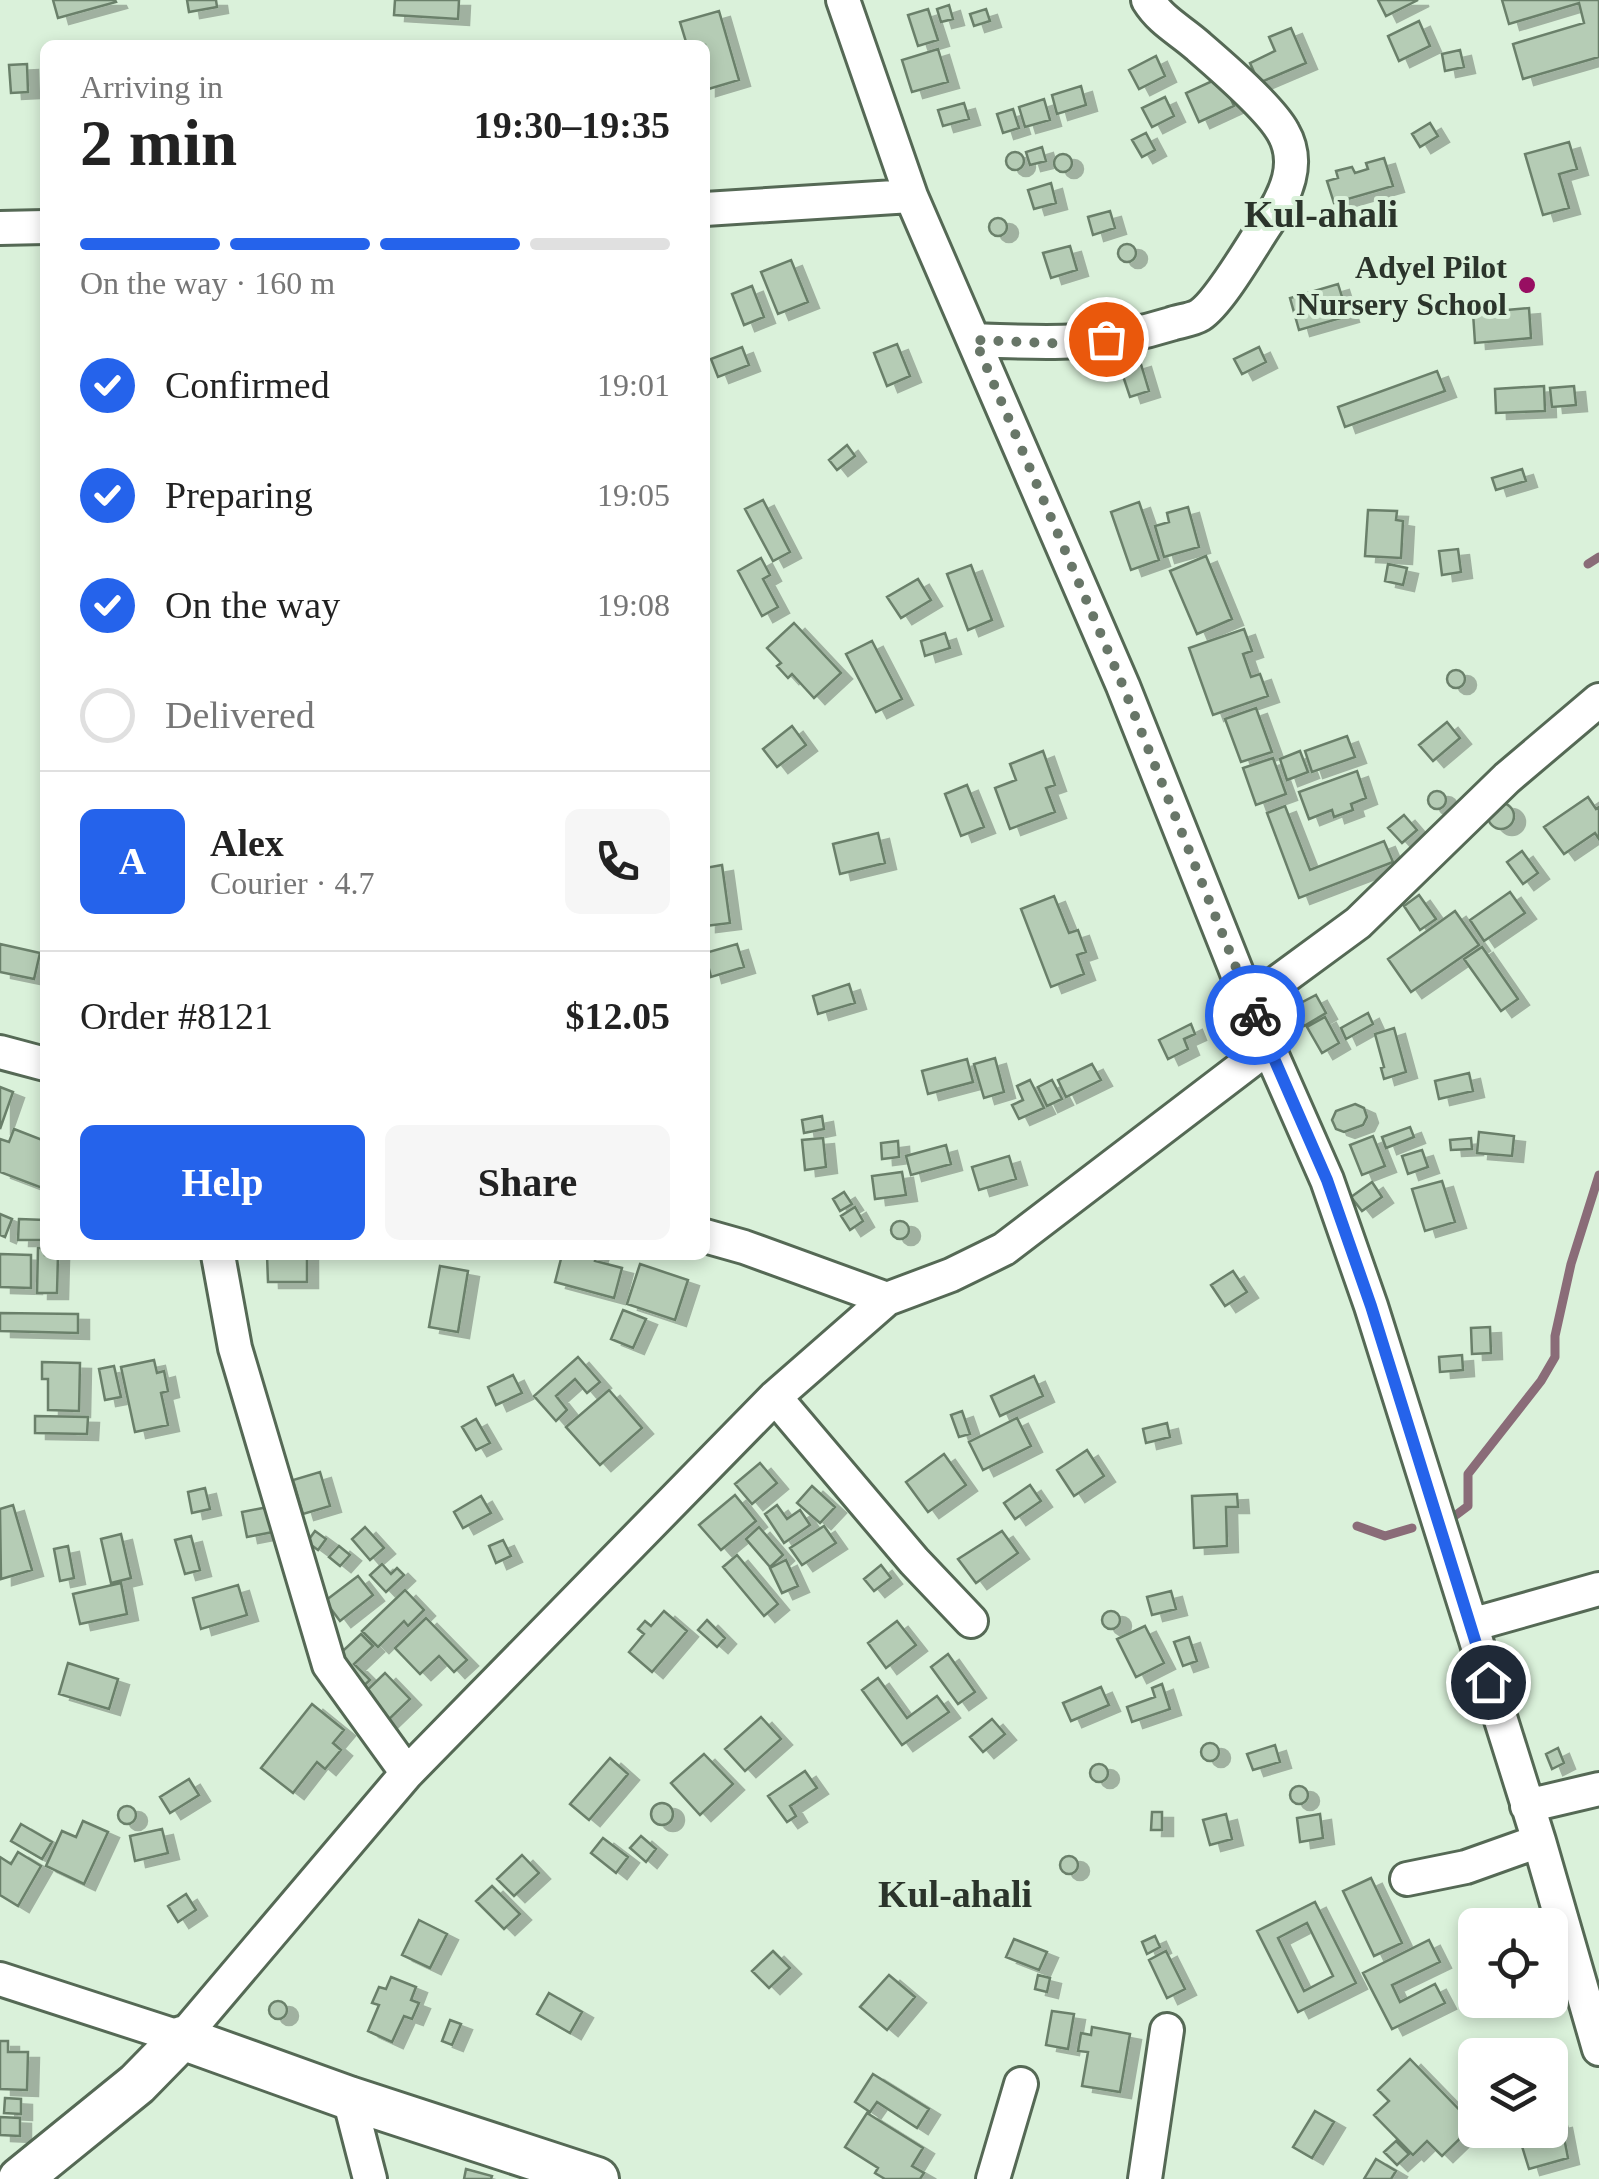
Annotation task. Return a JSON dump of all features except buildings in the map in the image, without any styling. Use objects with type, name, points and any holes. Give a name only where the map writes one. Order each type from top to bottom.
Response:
[{"type":"street","points":[[843,0],[911,196],[1123,686],[1250,1003],[1327,1180],[1539,1841],[1599,2049]]},
{"type":"street","points":[[975,340],[1069,344],[1142,333],[1200,315],[1282,201],[1293,164],[1283,130],[1196,44],[1158,16],[1148,0]]},
{"type":"street","points":[[710,210],[911,196]]},
{"type":"street","points":[[0,228],[40,227]]},
{"type":"street","points":[[1250,1003],[1358,923],[1507,778],[1599,700]]},
{"type":"street","points":[[20,2179],[124,2094],[182,2038],[407,1772],[775,1397],[886,1298],[951,1276],[1004,1249],[1270,1046]]},
{"type":"street","points":[[0,1052],[40,1063]]},
{"type":"street","points":[[710,1237],[886,1298]]},
{"type":"street","points":[[219,1260],[235,1348],[329,1665],[407,1772]]},
{"type":"street","points":[[775,1397],[914,1561],[971,1621]]},
{"type":"street","points":[[1471,1625],[1599,1589]]},
{"type":"street","points":[[1527,1806],[1599,1789]]},
{"type":"street","points":[[1407,1879],[1466,1867],[1539,1841]]},
{"type":"street","points":[[0,1980],[597,2179]]},
{"type":"street","points":[[1145,2179],[1166,2030]]},
{"type":"street","points":[[993,2179],[1020,2084]]},
{"type":"street","points":[[349,2098],[370,2179]]},
{"type":"waterway","points":[[1588,564],[1599,557]]},
{"type":"waterway","points":[[1456,1515],[1468,1506],[1468,1474],[1541,1381],[1555,1357],[1555,1336],[1571,1264],[1599,1175]]},
{"type":"waterway","points":[[1357,1526],[1385,1536],[1412,1528]]},
{"type":"way so far","points":[[1106,339],[1069,344],[975,340],[1123,686],[1255,1015]]},
{"type":"place","name":"Adyel Pilot Nursery School","points":[[1527,285]]},
{"type":"district","name":"Kul-ahali","points":[[1321,214]]},
{"type":"district","name":"Kul-ahali","points":[[955,1894]]},
{"type":"route","points":[[1255,1015],[1327,1180],[1371,1306],[1488,1682]]}]
